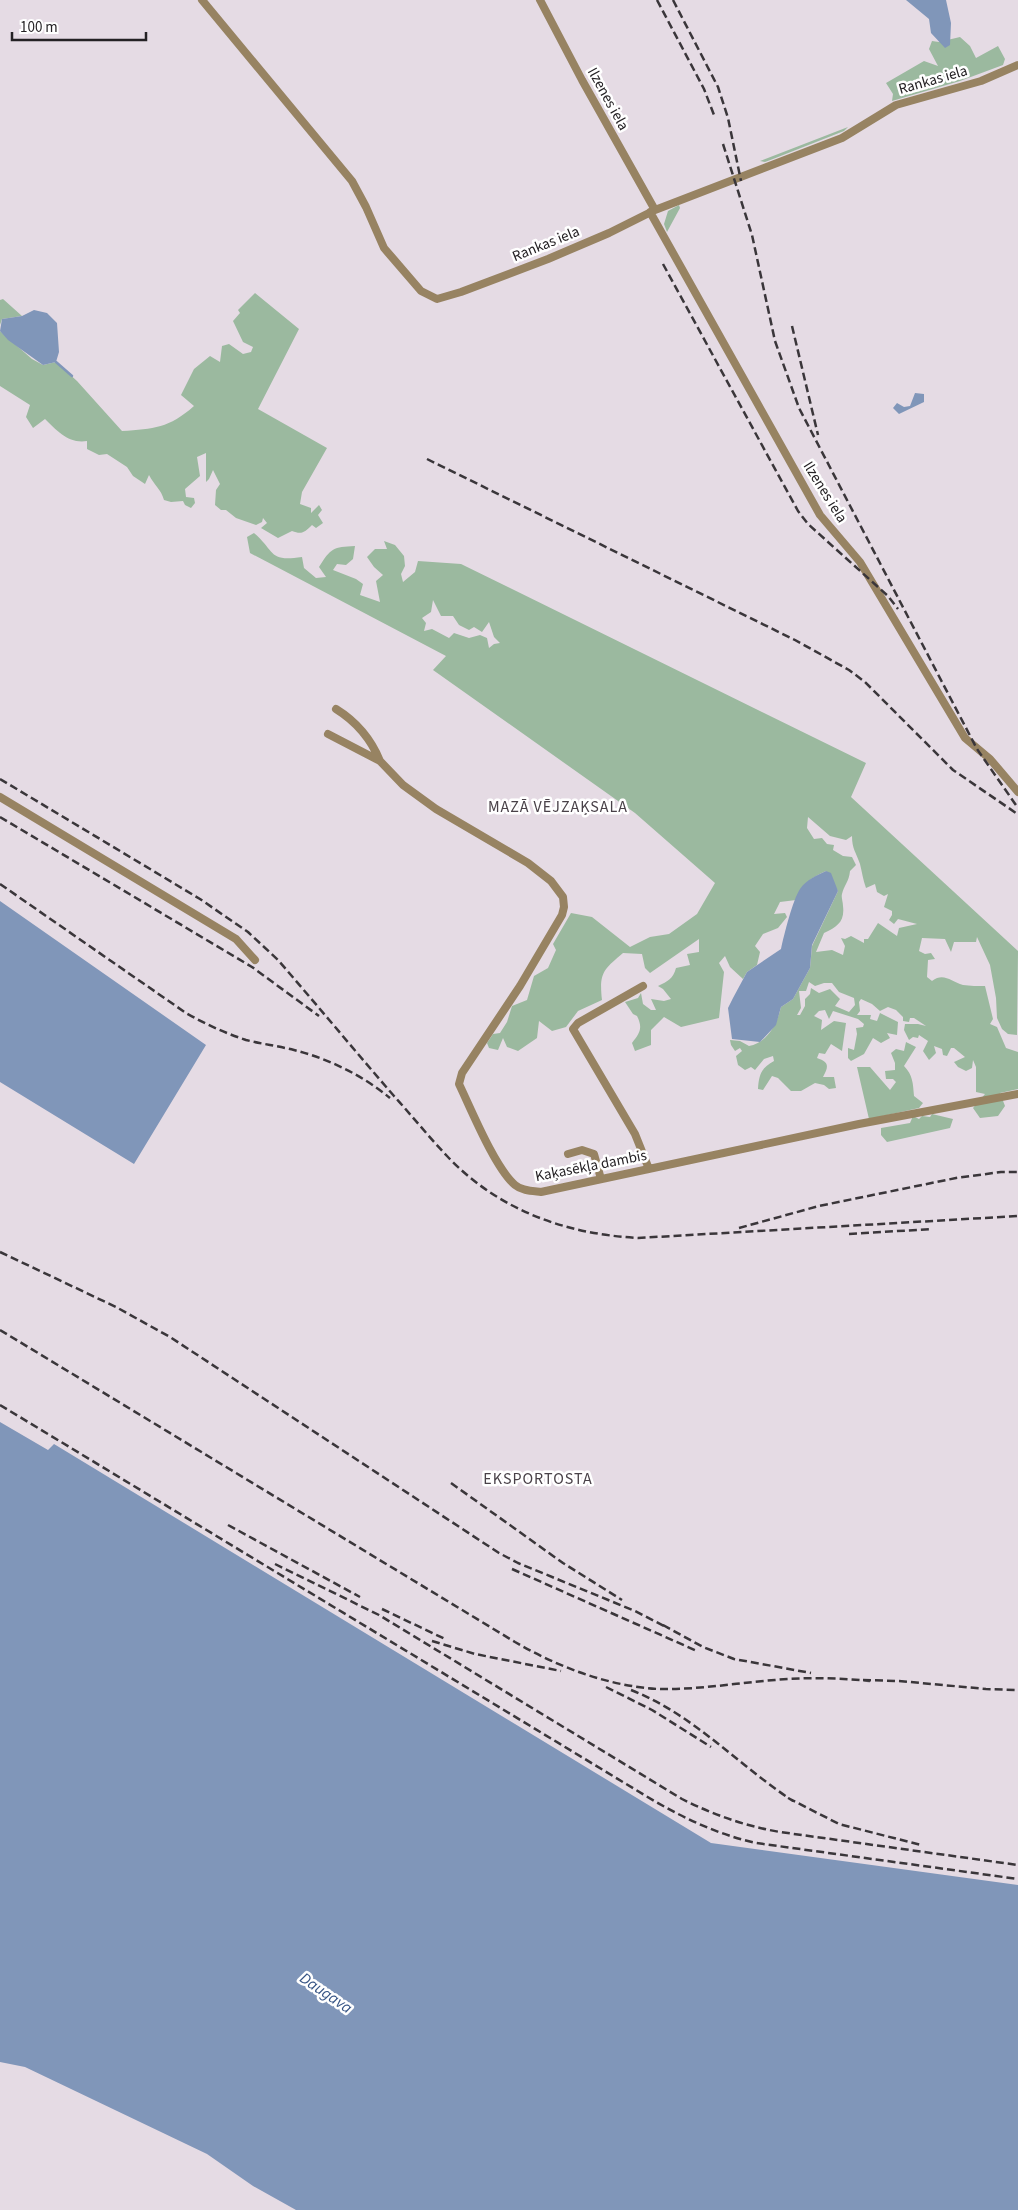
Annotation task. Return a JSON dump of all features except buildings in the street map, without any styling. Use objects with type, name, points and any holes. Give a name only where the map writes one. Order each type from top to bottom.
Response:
[{"type":"street","name":"Rankas iela","points":[[202,0],[352,181],[366,206],[384,248],[421,290],[437,299],[462,292],[548,259],[609,233],[652,211],[842,138],[896,105],[982,81],[1018,66]]},
{"type":"street","name":"Ilzenes iela","points":[[540,0],[652,211],[820,516],[860,562],[965,738],[990,760],[1018,792]]},
{"type":"street","points":[[336,709],[350,718],[360,729],[374,746],[380,761]]},
{"type":"street","points":[[328,734],[380,761]]},
{"type":"street","name":"Kaķasēkļa dambis","points":[[380,761],[403,785],[430,804],[528,863],[551,881],[563,897],[564,907],[562,915],[520,986],[462,1073],[459,1084],[503,1170],[516,1185],[526,1191],[541,1192],[859,1124],[1018,1094]]},
{"type":"street","points":[[0,797],[236,939],[256,960]]},
{"type":"street","points":[[643,986],[578,1023],[573,1029],[635,1134],[649,1169]]},
{"type":"street","points":[[568,1154],[582,1150],[594,1154],[601,1179]]},
{"type":"green space","points":[[960,37],[970,46],[976,58],[998,46],[1005,59],[1003,65],[960,81],[892,101],[893,94],[886,83],[924,61],[938,66],[929,49],[932,41],[939,42]]},
{"type":"green space","points":[[848,127],[844,131],[773,159],[765,162],[760,161]]},
{"type":"green space","points":[[679,205],[680,208],[667,232],[664,224],[668,211]]},
{"type":"green space","points":[[255,293],[299,329],[258,409],[327,448],[302,492],[300,504],[311,508],[311,513],[319,505],[322,510],[318,515],[323,523],[316,528],[312,525],[303,532],[292,531],[278,538],[261,528],[267,523],[263,518],[262,522],[256,525],[236,518],[226,510],[221,510],[215,505],[216,490],[220,484],[213,470],[206,482],[206,453],[197,457],[200,476],[185,489],[186,497],[194,498],[195,503],[191,508],[185,505],[183,501],[171,502],[164,500],[149,475],[145,484],[133,476],[127,467],[107,454],[99,455],[87,449],[87,441],[69,439],[45,419],[33,428],[26,417],[30,405],[0,386],[0,331],[32,359],[43,365],[56,362],[77,381],[122,431],[161,426],[177,419],[194,406],[181,395],[194,369],[210,356],[220,362],[222,346],[229,344],[243,354],[251,352],[253,347],[243,342],[233,321],[240,313],[238,310]]},
{"type":"green space","points":[[3,299],[22,316],[2,319],[0,325],[0,300]]},
{"type":"green space","points":[[254,533],[278,557],[302,557],[304,568],[316,578],[326,577],[319,567],[330,552],[337,548],[355,546],[353,559],[346,565],[337,564],[333,570],[356,579],[363,584],[360,595],[380,602],[376,581],[383,575],[367,557],[375,549],[387,549],[384,541],[395,545],[404,556],[405,566],[401,574],[403,582],[415,572],[418,561],[461,564],[866,763],[851,797],[1018,951],[1017,1035],[1008,1034],[1002,1029],[997,1018],[996,998],[990,965],[977,937],[976,942],[954,942],[951,952],[945,939],[922,938],[919,951],[925,954],[931,953],[935,959],[928,960],[927,977],[932,981],[940,977],[963,985],[985,986],[993,1019],[990,1024],[997,1027],[1006,1048],[1018,1052],[1018,1089],[1000,1093],[1005,1106],[998,1116],[980,1118],[973,1108],[985,1094],[976,1092],[976,1067],[973,1060],[972,1068],[966,1071],[958,1067],[954,1062],[965,1057],[954,1048],[951,1048],[947,1056],[943,1055],[942,1049],[934,1046],[936,1053],[929,1060],[923,1051],[928,1041],[919,1035],[918,1038],[913,1037],[909,1040],[904,1030],[905,1024],[926,1026],[914,1018],[910,1018],[909,1022],[903,1021],[903,1017],[896,1010],[888,1007],[880,1011],[872,1004],[861,999],[859,1002],[860,1011],[857,1015],[871,1015],[870,1019],[877,1021],[880,1013],[898,1022],[897,1035],[887,1033],[890,1038],[881,1043],[873,1038],[864,1054],[851,1061],[848,1058],[848,1048],[854,1050],[857,1034],[856,1028],[863,1027],[864,1024],[858,1019],[833,1011],[829,1019],[825,1010],[819,1011],[814,1016],[822,1020],[821,1030],[834,1021],[846,1023],[842,1051],[831,1044],[825,1054],[819,1053],[817,1058],[824,1061],[827,1065],[823,1077],[834,1077],[836,1088],[829,1089],[824,1085],[815,1083],[801,1091],[791,1091],[778,1078],[772,1076],[763,1090],[758,1089],[761,1072],[774,1061],[773,1056],[764,1059],[755,1070],[751,1067],[745,1070],[738,1065],[736,1056],[742,1051],[740,1048],[735,1051],[730,1040],[740,1041],[749,1046],[761,1041],[774,1026],[781,1007],[793,999],[810,968],[812,946],[838,891],[826,871],[807,882],[796,900],[780,902],[774,914],[785,913],[787,917],[778,928],[763,934],[755,946],[760,952],[757,965],[747,972],[743,979],[730,967],[725,956],[719,963],[724,972],[719,1018],[681,1027],[664,1017],[651,1030],[651,1045],[635,1051],[632,1043],[639,1033],[640,1024],[637,1016],[633,1014],[625,1002],[638,998],[641,993],[643,1004],[651,1010],[656,1010],[651,999],[664,1001],[671,999],[658,986],[670,979],[676,968],[690,965],[687,954],[699,952],[699,939],[650,973],[645,968],[642,954],[623,953],[604,973],[601,984],[602,1000],[578,1011],[566,1027],[552,1031],[539,1021],[537,1038],[518,1051],[507,1047],[503,1038],[498,1050],[489,1048],[487,1043],[493,1034],[500,1033],[507,1022],[512,1006],[527,1000],[534,976],[548,968],[556,950],[553,944],[571,913],[592,917],[630,947],[650,937],[669,934],[697,914],[715,883],[635,813],[433,670],[446,656],[250,553],[247,537]],"holes":[[[433,600],[441,616],[453,616],[459,625],[469,630],[474,627],[482,632],[489,622],[494,637],[500,643],[494,644],[489,648],[487,638],[480,635],[469,638],[454,633],[449,638],[432,629],[424,631],[426,623],[422,618],[431,612]],[[808,817],[830,836],[846,840],[852,836],[853,847],[860,864],[866,888],[875,884],[877,892],[884,896],[888,894],[884,907],[892,911],[889,920],[894,924],[898,919],[917,924],[899,928],[897,936],[878,923],[868,939],[864,939],[864,943],[851,936],[845,939],[841,938],[845,946],[843,955],[832,950],[816,952],[824,933],[833,929],[843,916],[842,894],[850,871],[856,865],[852,857],[843,856],[833,850],[834,845],[827,844],[822,838],[814,839],[807,828]],[[809,982],[815,986],[832,983],[839,992],[854,998],[855,1005],[849,1012],[835,1006],[840,999],[830,989],[819,993],[811,988],[810,994],[805,999],[805,1006],[800,1015],[797,1015],[801,1008],[799,991],[806,991]]]},
{"type":"green space","points":[[906,1042],[916,1047],[904,1066],[911,1076],[914,1096],[923,1103],[919,1108],[869,1119],[857,1067],[870,1067],[890,1090],[896,1082],[893,1079],[886,1079],[885,1071],[895,1070],[895,1063],[891,1053],[896,1049],[904,1051]]},
{"type":"green space","points":[[932,1114],[953,1119],[950,1128],[887,1142],[881,1135],[881,1128],[910,1123],[913,1116],[919,1119],[922,1116],[930,1117]]},
{"type":"water","points":[[906,0],[946,0],[951,23],[950,45],[945,48],[931,33],[929,19]]},
{"type":"water","points":[[34,310],[47,313],[57,323],[59,352],[56,362],[43,365],[8,340],[0,331],[2,319],[22,316]]},
{"type":"water","points":[[915,393],[924,394],[924,402],[899,414],[893,408],[897,403],[904,407],[910,406]]},
{"type":"water","points":[[826,871],[831,873],[838,891],[812,945],[810,968],[793,999],[781,1007],[776,1025],[760,1042],[732,1039],[728,1008],[747,972],[781,949],[786,926],[797,894],[809,880]]},
{"type":"water","points":[[0,901],[206,1045],[134,1164],[0,1082]]},
{"type":"water","name":"Daugava","points":[[0,1422],[48,1450],[54,1444],[711,1843],[1018,1885],[1018,2210],[296,2210],[253,2186],[207,2154],[25,2067],[0,2062]]},
{"type":"waterway","points":[[56,362],[72,376]]},
{"type":"railway","points":[[657,0],[704,89],[714,115]]},
{"type":"railway","points":[[673,0],[718,87],[728,118],[741,181]]},
{"type":"railway","points":[[723,144],[752,235],[775,341],[799,408],[977,749],[1018,808]]},
{"type":"railway","points":[[663,264],[798,511],[808,524],[888,596],[898,609]]},
{"type":"railway","points":[[792,326],[818,435]]},
{"type":"railway","points":[[427,459],[795,640],[849,670],[865,682],[953,770],[1016,813]]},
{"type":"railway","points":[[0,779],[200,899],[248,932],[278,960],[447,1156],[488,1191],[534,1216],[559,1225],[585,1231],[611,1236],[638,1238],[1018,1216]]},
{"type":"railway","points":[[0,817],[252,967],[319,1016]]},
{"type":"railway","points":[[0,884],[193,1017],[246,1040],[294,1050],[320,1058],[357,1075],[390,1098]]},
{"type":"railway","points":[[739,1228],[819,1206],[956,1178],[1001,1172],[1018,1172]]},
{"type":"railway","points":[[849,1234],[932,1229]]},
{"type":"railway","points":[[0,1252],[116,1307],[170,1337],[499,1553],[518,1563],[635,1611],[668,1628]]},
{"type":"railway","points":[[0,1330],[515,1642],[566,1667],[621,1684],[658,1689],[799,1678],[870,1681]]},
{"type":"railway","points":[[0,1405],[646,1796],[686,1818],[713,1830],[756,1843],[1018,1879]]},
{"type":"railway","points":[[451,1483],[563,1563],[622,1600]]},
{"type":"railway","points":[[228,1525],[360,1597]]},
{"type":"railway","points":[[275,1564],[379,1615],[682,1799],[706,1810],[767,1830],[1018,1865]]},
{"type":"railway","points":[[512,1569],[697,1651]]},
{"type":"railway","points":[[382,1609],[445,1639]]},
{"type":"railway","points":[[663,1625],[703,1647],[734,1659],[811,1673]]},
{"type":"railway","points":[[432,1641],[475,1654],[561,1671]]},
{"type":"railway","points":[[863,1680],[1018,1690]]},
{"type":"railway","points":[[606,1687],[652,1710],[711,1747]]},
{"type":"railway","points":[[631,1690],[675,1712],[793,1801]]},
{"type":"railway","points":[[788,1798],[839,1824],[921,1845]]},
{"type":"district","name":"MAZĀ VĒJZAĶSALA","points":[[558,807]]},
{"type":"district","name":"EKSPORTOSTA","points":[[538,1479]]}]
